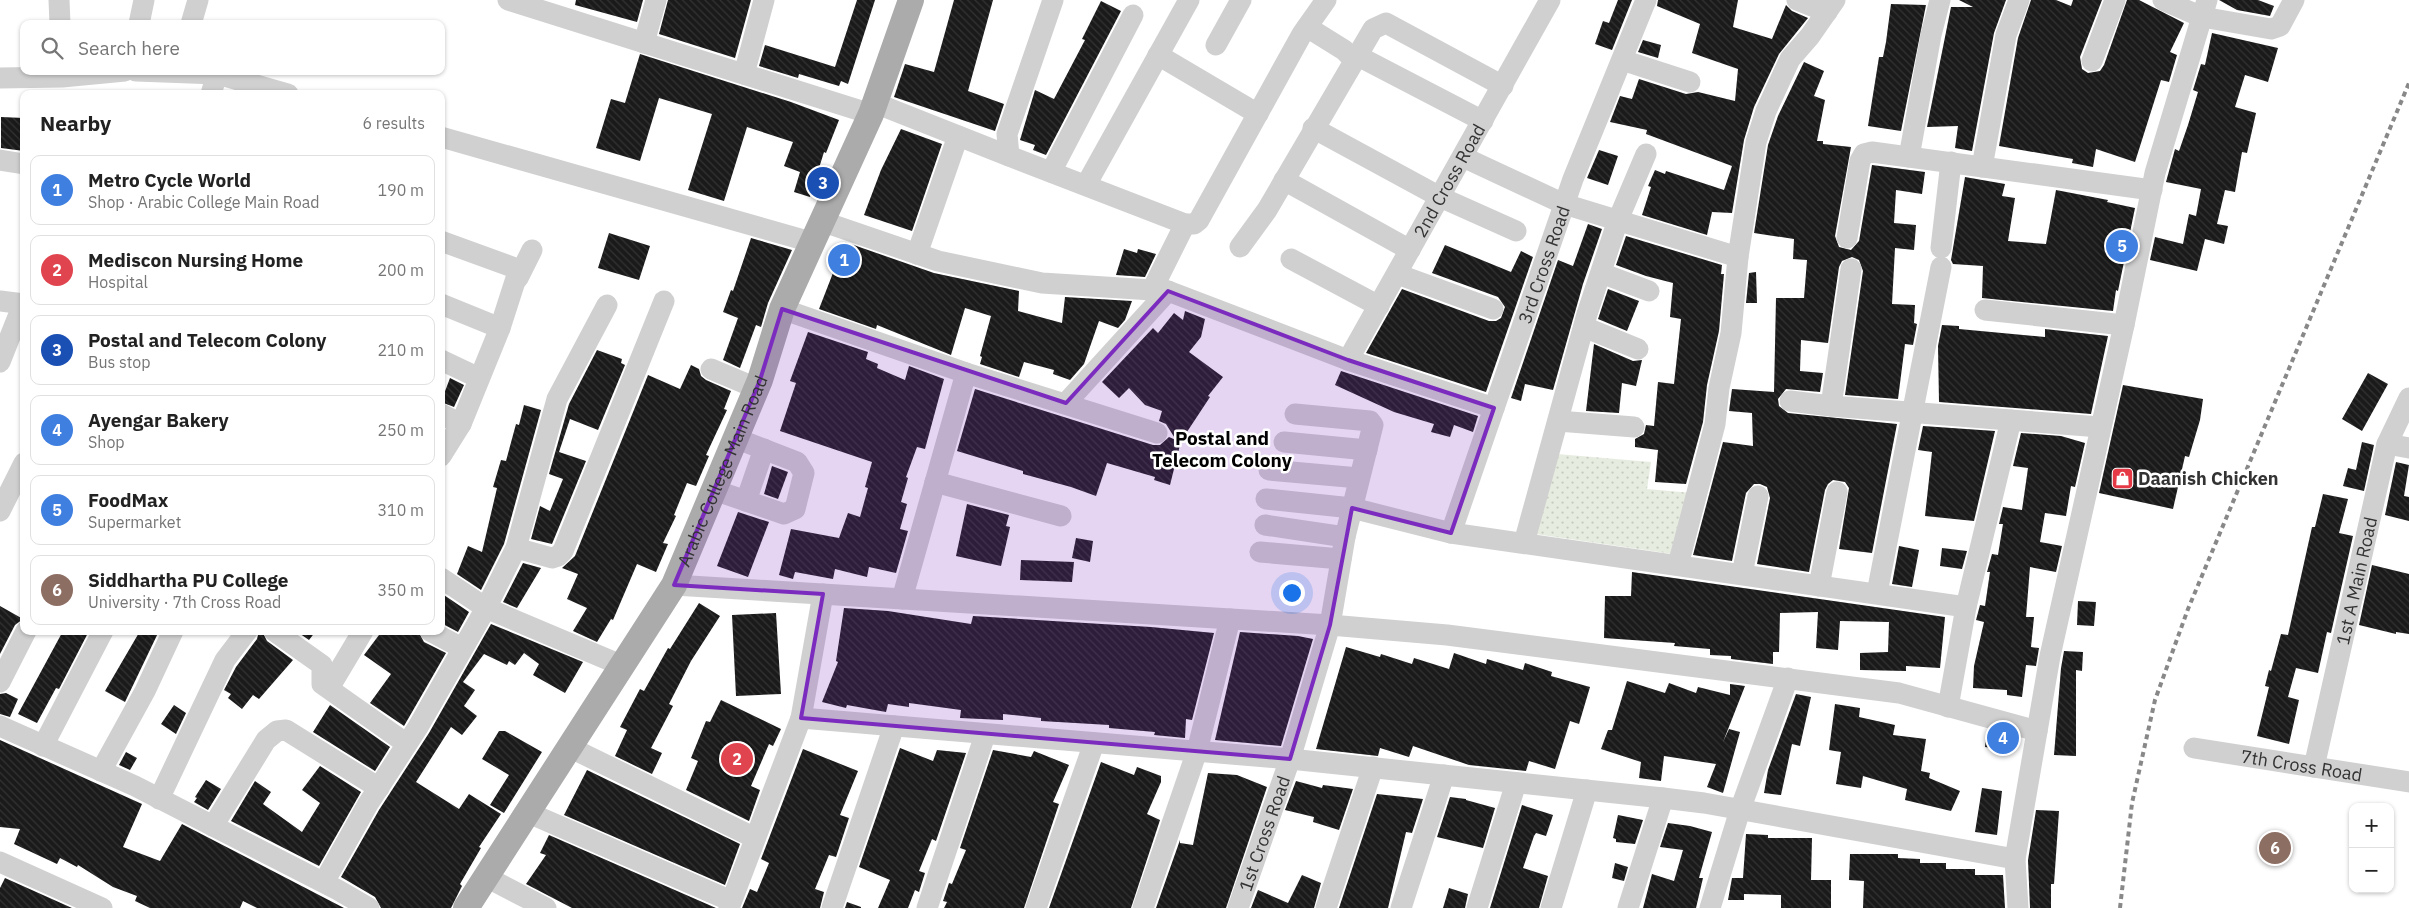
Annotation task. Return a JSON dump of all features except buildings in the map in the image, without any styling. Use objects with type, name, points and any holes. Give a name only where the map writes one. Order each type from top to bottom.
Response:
[{"type":"main road","name":"Arabic College Main Road","points":[[466,908],[624,666],[674,585],[756,388],[782,309],[873,109],[911,0]]},
{"type":"street","points":[[59,0],[60,20]]},
{"type":"street","points":[[140,20],[144,0]]},
{"type":"street","points":[[193,20],[198,0]]},
{"type":"street","points":[[508,0],[533,4],[644,43],[744,74],[873,109],[958,136],[1185,224],[1194,224],[1199,220],[1307,27],[1326,0]]},
{"type":"street","points":[[644,43],[656,0]]},
{"type":"street","points":[[744,74],[764,0]]},
{"type":"street","points":[[1009,156],[1007,134],[1053,0]]},
{"type":"street","points":[[1086,186],[1189,0]]},
{"type":"street","points":[[1216,45],[1241,0]]},
{"type":"street","name":"2nd Cross Road","points":[[1348,360],[1550,0]]},
{"type":"street","name":"3rd Cross Road","points":[[1450,533],[1564,204],[1646,0]]},
{"type":"street","points":[[1678,565],[1715,424],[1719,388],[1731,333],[1738,256],[1756,142],[1766,111],[1790,59],[1831,6],[1798,0]]},
{"type":"street","points":[[1909,157],[1931,35],[1940,0]]},
{"type":"street","points":[[1982,167],[2006,35],[2019,0]]},
{"type":"street","points":[[2092,61],[2115,0]]},
{"type":"street","points":[[2163,0],[2205,9],[2271,29],[2280,26],[2294,0]]},
{"type":"street","points":[[2018,908],[2015,859],[2050,656],[2124,325],[2152,190],[2205,9]]},
{"type":"street","points":[[1050,172],[1132,15]]},
{"type":"street","points":[[1240,247],[1267,210],[1373,29],[1386,23],[1503,86]]},
{"type":"street","points":[[1307,27],[1356,59],[1483,121]]},
{"type":"street","points":[[1158,55],[1258,114]]},
{"type":"street","points":[[1622,60],[1690,82]]},
{"type":"street","points":[[0,78],[46,75]]},
{"type":"street","points":[[212,90],[217,75]]},
{"type":"street","points":[[221,75],[274,90]]},
{"type":"street","points":[[1314,128],[1440,197],[1516,231]]},
{"type":"street","points":[[917,254],[958,136]]},
{"type":"street","points":[[445,138],[816,232],[917,254],[938,261],[1042,283],[1160,290],[1348,360],[1494,408]]},
{"type":"street","points":[[1847,238],[1860,161],[1864,154],[1872,152],[2152,190]]},
{"type":"street","points":[[1524,543],[1584,327],[1618,220],[1646,154]]},
{"type":"street","points":[[1463,157],[1564,204],[1738,256]]},
{"type":"street","points":[[0,160],[20,163]]},
{"type":"street","points":[[1877,594],[1914,413],[1941,258],[1951,162]]},
{"type":"street","points":[[1284,180],[1410,250]]},
{"type":"street","points":[[1066,403],[1160,290],[1185,224]]},
{"type":"street","points":[[445,242],[515,268],[518,278]]},
{"type":"street","points":[[445,450],[461,424],[518,278],[532,250]]},
{"type":"street","points":[[1291,259],[1379,306]]},
{"type":"street","points":[[1831,406],[1850,268]]},
{"type":"street","points":[[1601,273],[1649,291]]},
{"type":"street","points":[[1397,274],[1493,309]]},
{"type":"street","points":[[0,301],[20,304]]},
{"type":"street","points":[[516,548],[552,558],[558,556],[563,551],[664,301]]},
{"type":"street","points":[[324,882],[486,608],[516,548],[557,399],[607,305]]},
{"type":"street","points":[[445,306],[500,328]]},
{"type":"street","points":[[782,309],[966,373],[1157,433]]},
{"type":"street","points":[[1985,310],[2124,325]]},
{"type":"street","points":[[0,362],[20,312]]},
{"type":"street","points":[[1584,327],[1638,349]]},
{"type":"street","points":[[445,362],[479,378]]},
{"type":"street","points":[[711,369],[756,388]]},
{"type":"street","points":[[902,599],[966,373]]},
{"type":"street","name":"1st A Main Road","points":[[2314,767],[2387,444],[2409,398]]},
{"type":"street","points":[[1790,402],[2100,427]]},
{"type":"street","name":"1st Cross Road","points":[[1238,908],[1290,758],[1330,625],[1345,537],[1373,425],[1370,421],[1295,414]]},
{"type":"street","points":[[445,416],[461,424]]},
{"type":"street","points":[[1948,707],[1966,607],[2012,420]]},
{"type":"street","points":[[1558,421],[1634,427]]},
{"type":"street","points":[[714,490],[784,514],[795,509],[804,473],[797,462],[735,438]]},
{"type":"street","points":[[1284,442],[1367,450]]},
{"type":"street","points":[[2387,444],[2409,448]]},
{"type":"street","points":[[746,501],[764,450]]},
{"type":"street","points":[[1269,470],[1359,478]]},
{"type":"street","points":[[0,511],[20,471]]},
{"type":"street","points":[[935,482],[1061,516]]},
{"type":"street","points":[[1819,586],[1837,492]]},
{"type":"street","points":[[1742,574],[1758,496]]},
{"type":"street","points":[[1266,499],[1352,508],[1450,533],[1966,607]]},
{"type":"street","points":[[1265,525],[1345,537]]},
{"type":"street","points":[[1260,552],[1341,559]]},
{"type":"street","points":[[445,581],[486,608],[624,666]]},
{"type":"street","points":[[674,585],[1330,625],[1447,635],[1899,693],[2037,731]]},
{"type":"street","points":[[529,813],[730,905],[801,718],[823,594]]},
{"type":"street","points":[[1143,908],[1197,751],[1230,619]]},
{"type":"street","points":[[0,682],[24,635]]},
{"type":"street","points":[[44,746],[101,635]]},
{"type":"street","points":[[101,771],[145,691],[171,635]]},
{"type":"street","points":[[159,799],[225,660],[244,635]]},
{"type":"street","points":[[280,635],[322,665],[321,680],[329,688],[407,744]]},
{"type":"street","points":[[329,688],[360,635]]},
{"type":"street","points":[[438,635],[462,648]]},
{"type":"street","points":[[1710,908],[1740,810],[1788,678]]},
{"type":"street","points":[[801,718],[1290,758],[1663,798],[2015,859]]},
{"type":"street","points":[[0,726],[159,799],[324,882],[369,908]]},
{"type":"street","points":[[832,908],[894,726]]},
{"type":"street","points":[[213,826],[266,740],[277,731],[286,730],[379,788]]},
{"type":"street","points":[[927,908],[985,734]]},
{"type":"street","points":[[1036,908],[1094,743]]},
{"type":"street","points":[[571,748],[755,838]]},
{"type":"street","name":"7th Cross Road","points":[[2194,748],[2409,782]]},
{"type":"street","points":[[1326,908],[1373,767]]},
{"type":"street","points":[[1401,908],[1444,775]]},
{"type":"street","points":[[1477,908],[1516,783]]},
{"type":"street","points":[[1551,908],[1587,790]]},
{"type":"street","points":[[1628,908],[1663,798]]},
{"type":"street","points":[[0,862],[102,908]]},
{"type":"street","points":[[486,877],[546,908]]},
{"type":"highlighted area","points":[[1168,291],[1348,360],[1494,408],[1451,533],[1352,508],[1330,625],[1290,759],[801,718],[823,594],[674,585],[760,380],[782,309],[1066,403]]},
{"type":"shaded area","points":[[1557,454],[1651,462],[1647,489],[1692,493],[1673,554],[1535,534]]},
{"type":"railway","points":[[2120,908],[2132,803],[2155,700],[2188,609],[2409,83]]},
{"type":"place","name":"Postal and Telecom Colony","points":[[823,183]]},
{"type":"place","name":"FoodMax","points":[[2122,246]]},
{"type":"place","name":"Metro Cycle World","points":[[844,260]]},
{"type":"place","name":"Daanish Chicken","points":[[2122,478]]},
{"type":"place","name":"Ayengar Bakery","points":[[2003,738]]},
{"type":"place","name":"Mediscon Nursing Home","points":[[737,759]]},
{"type":"place","name":"Siddhartha PU College","points":[[2275,848]]},
{"type":"district","name":"Postal and Telecom Colony","points":[[1222,449]]}]
